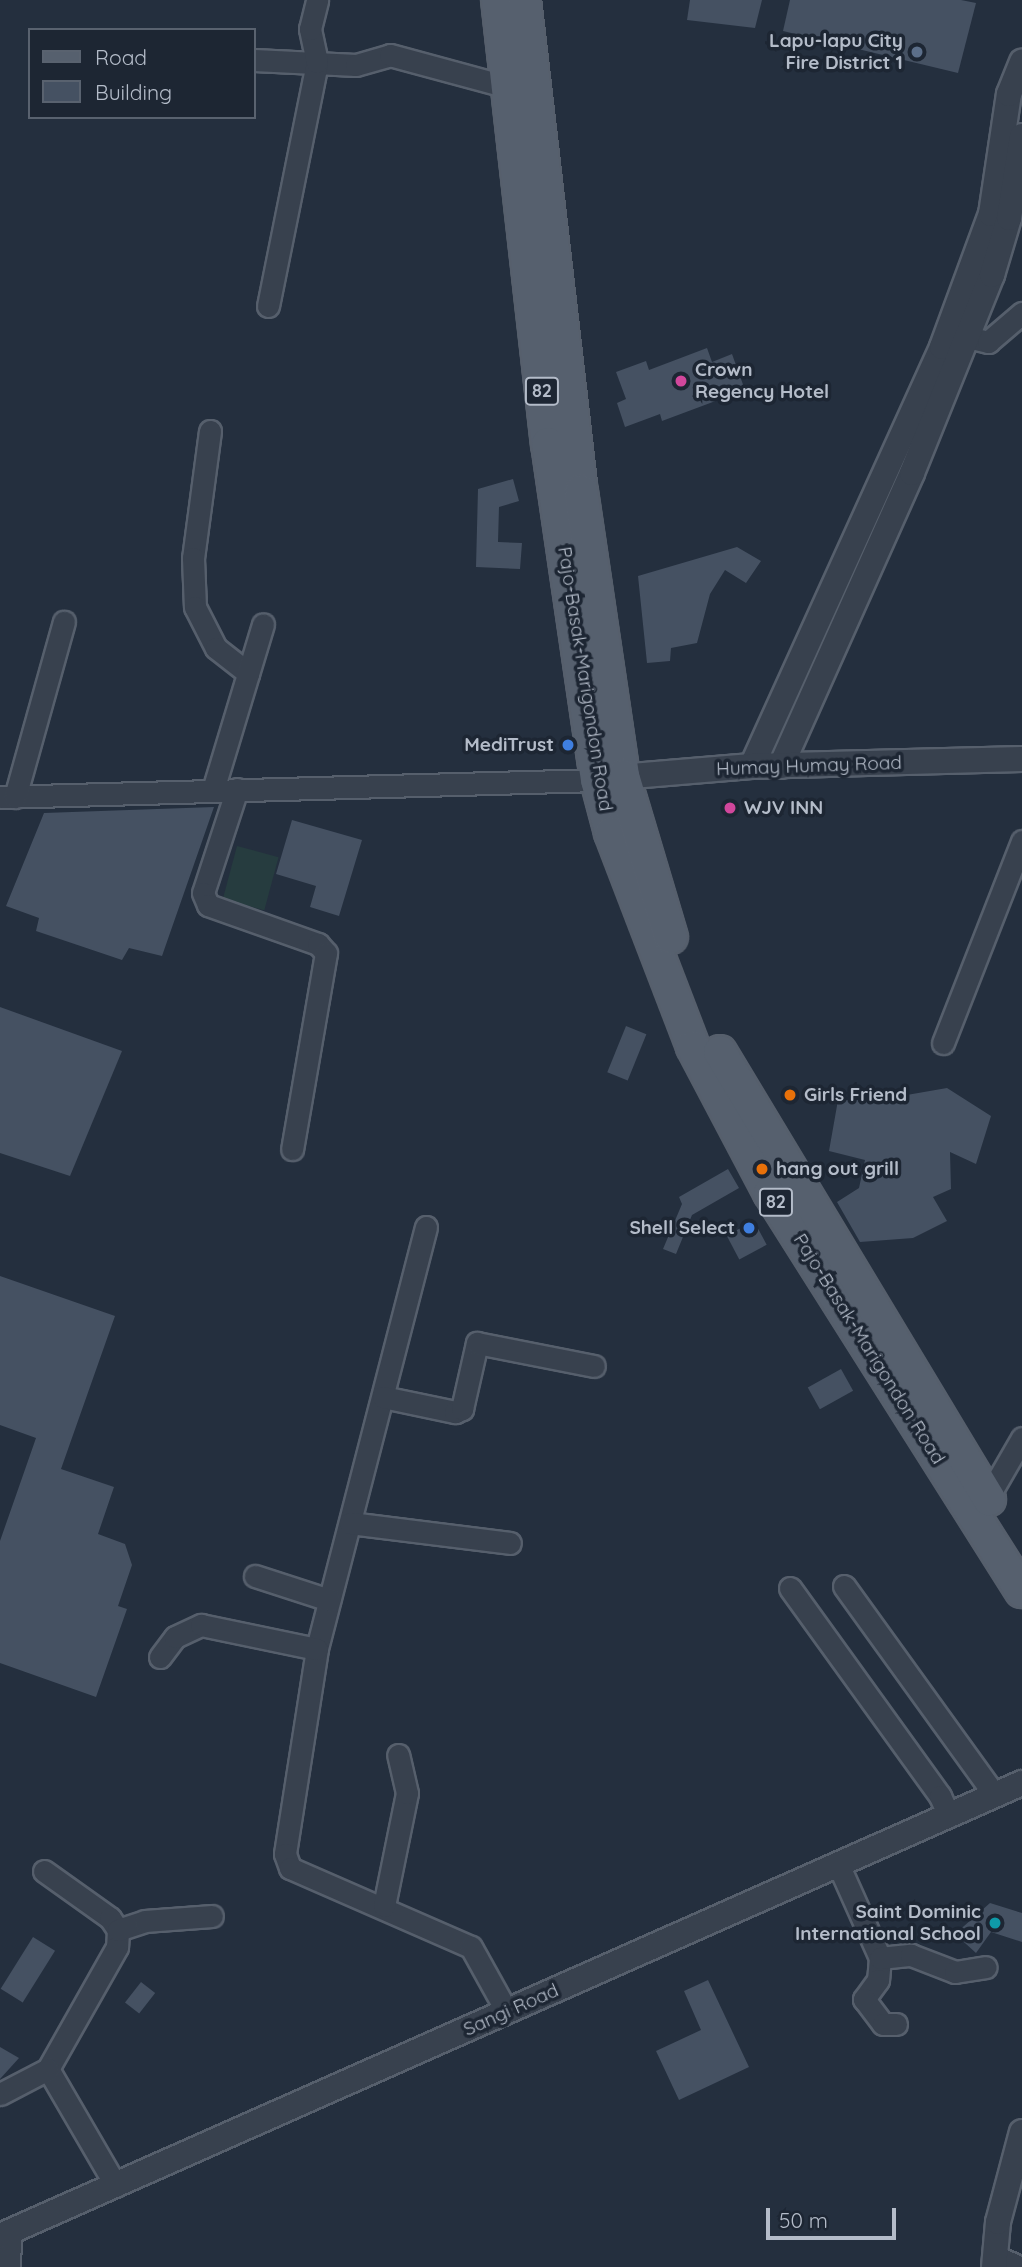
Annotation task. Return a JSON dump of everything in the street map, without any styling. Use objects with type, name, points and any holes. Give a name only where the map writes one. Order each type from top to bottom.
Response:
[{"type":"main road","name":"Pajo-Basak-Marigondon Road","points":[[498,0],[508,87],[526,132]]},
{"type":"main road","name":"Pajo-Basak-Marigondon Road","points":[[524,0],[526,132],[581,491],[610,778],[641,920],[721,1102],[770,1193],[1022,1591]]},
{"type":"main road","name":"Pajo-Basak-Marigondon Road","points":[[610,778],[713,1040],[1022,1551]]},
{"type":"street","points":[[268,306],[317,62],[310,29],[317,0]]},
{"type":"street","points":[[256,60],[356,65],[390,55],[508,87]]},
{"type":"street","points":[[752,766],[854,533],[942,347],[991,214],[1009,94],[1022,61]]},
{"type":"street","points":[[781,766],[880,544],[967,337],[1009,218],[1022,136]]},
{"type":"street","points":[[967,337],[988,342],[1022,313]]},
{"type":"street","points":[[210,431],[193,558],[195,607],[216,648],[248,673]]},
{"type":"street","points":[[854,533],[880,544]]},
{"type":"street","points":[[64,622],[7,797],[610,778]]},
{"type":"street","points":[[213,790],[263,624]]},
{"type":"street","name":"Humay Humay Road","points":[[610,778],[752,766],[1022,759]]},
{"type":"street","points":[[237,789],[203,893],[208,905],[318,944],[326,953],[292,1149]]},
{"type":"street","points":[[943,1043],[1022,841]]},
{"type":"street","points":[[426,1227],[317,1649],[286,1861],[290,1868],[384,1906],[471,1947],[507,2012]]},
{"type":"street","points":[[383,1397],[455,1412],[462,1409],[477,1343],[594,1366]]},
{"type":"street","points":[[988,1497],[1022,1438]]},
{"type":"street","points":[[350,1523],[510,1543]]},
{"type":"street","points":[[255,1576],[329,1600]]},
{"type":"street","points":[[844,1586],[995,1795]]},
{"type":"street","points":[[790,1588],[940,1796],[949,1816]]},
{"type":"street","points":[[160,1657],[175,1637],[201,1625],[317,1649]]},
{"type":"street","points":[[384,1906],[407,1793],[398,1755]]},
{"type":"street","name":"Sangi Road","points":[[5,2234],[1022,1783]]},
{"type":"street","points":[[838,1864],[880,1958],[878,1980],[864,2000],[883,2024],[896,2025]]},
{"type":"street","points":[[0,2094],[48,2069],[117,1947],[118,1930],[110,1917],[44,1871]]},
{"type":"street","points":[[118,1930],[145,1921],[212,1916]]},
{"type":"street","points":[[880,1958],[911,1955],[954,1972],[986,1967]]},
{"type":"street","points":[[48,2069],[116,2186]]},
{"type":"street","points":[[1020,2267],[995,2261],[998,2222],[1022,2132]]},
{"type":"street","points":[[5,2234],[9,2267]]},
{"type":"green space","points":[[237,846],[279,857],[264,910],[223,899]]},
{"type":"building","points":[[690,0],[762,0],[755,28],[687,20]]},
{"type":"building","name":"Lapu-lapu City Fire District 1","points":[[790,0],[961,0],[976,3],[958,73],[783,31]]},
{"type":"building","name":"Crown Regency Hotel","points":[[707,348],[712,362],[732,354],[745,390],[662,421],[660,414],[625,427],[617,403],[626,399],[616,372],[646,361],[649,370]]},
{"type":"building","points":[[513,479],[519,501],[499,507],[498,542],[522,543],[520,569],[476,567],[478,489]]},
{"type":"building","points":[[737,547],[761,561],[746,583],[725,570],[710,594],[697,643],[671,648],[670,661],[647,663],[638,576]]},
{"type":"building","points":[[214,807],[162,956],[129,948],[122,960],[36,931],[39,918],[6,906],[44,813]]},
{"type":"building","points":[[292,820],[362,840],[339,916],[310,907],[316,886],[276,874]]},
{"type":"building","points":[[0,1007],[122,1051],[70,1176],[0,1153]]},
{"type":"building","points":[[626,1026],[646,1034],[628,1081],[607,1072]]},
{"type":"building","points":[[947,1088],[991,1116],[976,1164],[950,1152],[951,1189],[933,1197],[947,1221],[913,1238],[860,1242],[837,1202],[859,1188],[865,1160],[829,1151],[838,1100],[878,1100]]},
{"type":"building","points":[[728,1169],[739,1188],[692,1215],[676,1254],[663,1249],[682,1204],[679,1197]]},
{"type":"building","points":[[754,1221],[767,1245],[739,1259],[727,1236]]},
{"type":"building","points":[[0,1276],[115,1316],[61,1469],[114,1487],[98,1534],[125,1544],[132,1565],[118,1606],[127,1609],[96,1697],[0,1663],[0,1541],[36,1438],[0,1425]]},
{"type":"building","points":[[841,1369],[853,1391],[820,1409],[808,1387]]},
{"type":"building","name":"Saint Dominic International School","points":[[990,1903],[1022,1913],[1022,1942],[991,1932],[976,1953],[955,1934]]},
{"type":"building","points":[[33,1937],[55,1951],[23,2003],[1,1989]]},
{"type":"building","points":[[708,1980],[749,2067],[679,2100],[656,2051],[701,2030],[684,1991]]},
{"type":"building","points":[[141,1982],[155,1993],[139,2014],[125,2002]]},
{"type":"building","points":[[0,2047],[19,2058],[0,2079]]},
{"type":"place","name":"Lapu-lapu City Fire District 1","points":[[917,52]]},
{"type":"place","name":"Crown Regency Hotel","points":[[681,381]]},
{"type":"place","name":"MediTrust","points":[[568,745]]},
{"type":"place","name":"WJV INN","points":[[730,808]]},
{"type":"place","name":"Girls Friend","points":[[790,1095]]},
{"type":"place","name":"hang out grill","points":[[762,1169]]},
{"type":"place","name":"Shell Select","points":[[749,1228]]},
{"type":"place","name":"Saint Dominic International School","points":[[995,1923]]}]
